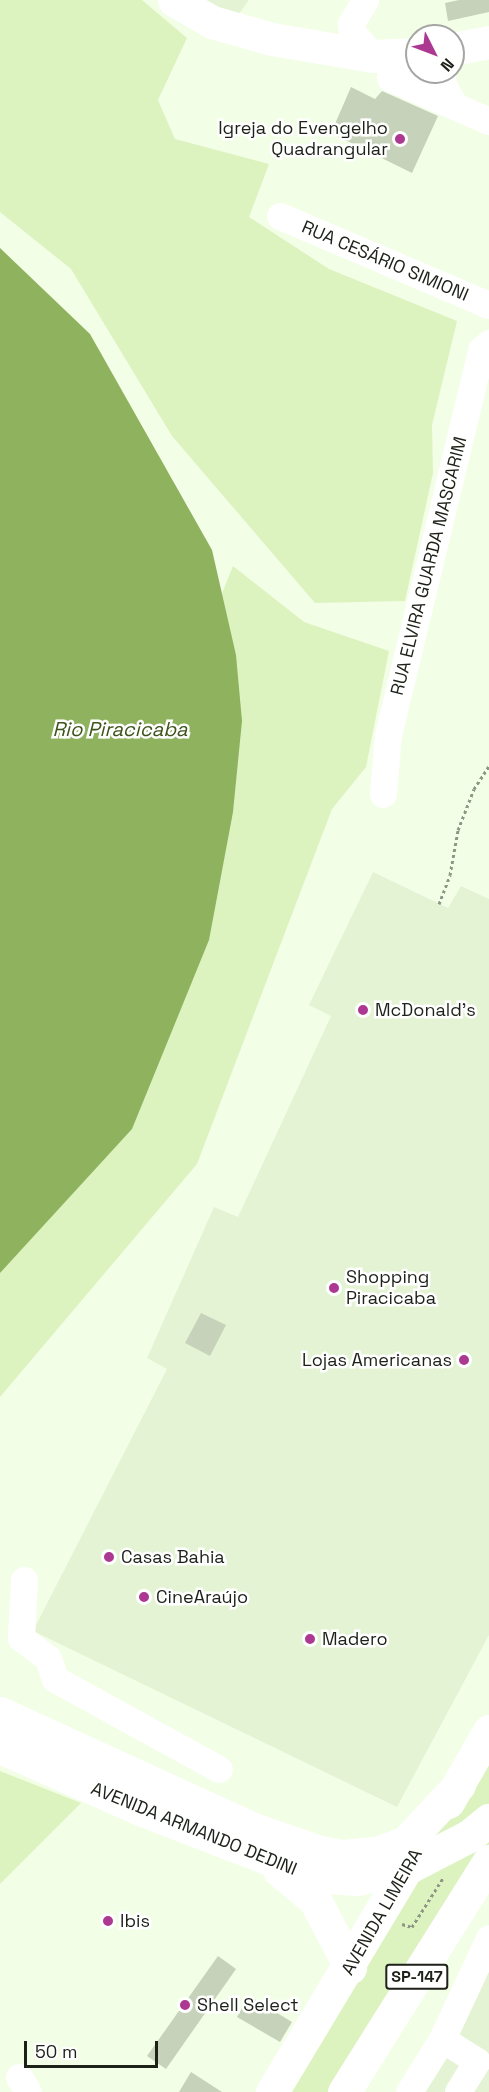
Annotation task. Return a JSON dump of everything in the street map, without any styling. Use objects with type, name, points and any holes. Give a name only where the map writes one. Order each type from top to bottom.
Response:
[{"type":"main road","points":[[174,0],[212,22],[382,67],[405,58]]},
{"type":"main road","points":[[465,51],[489,42]]},
{"type":"main road","name":"AVENIDA ARMANDO DEDINI","points":[[0,1713],[251,1828],[343,1856],[380,1852],[406,1842],[459,1785]]},
{"type":"main road","name":"AVENIDA LIMEIRA","points":[[272,2092],[350,1967],[489,1731]]},
{"type":"main road","name":"AVENIDA ARMANDO DEDINI","points":[[0,1747],[271,1863],[314,1876],[357,1879],[407,1868],[469,1836],[489,1820]]},
{"type":"main road","name":"SP-147","points":[[344,2092],[489,1861]]},
{"type":"main road","points":[[271,1863],[315,1900],[350,1967]]},
{"type":"street","points":[[365,0],[351,22],[352,32],[382,67],[455,106],[489,121]]},
{"type":"street","points":[[444,84],[455,106]]},
{"type":"street","name":"RUA CESÁRIO SIMIONI","points":[[280,216],[489,305]]},
{"type":"street","name":"RUA ELVIRA GUARDA MASCARIM","points":[[383,794],[388,735],[481,350],[489,344]]},
{"type":"street","points":[[24,1580],[21,1638],[48,1658],[55,1679],[219,1769]]},
{"type":"street","points":[[409,2092],[442,2039],[489,1938]]},
{"type":"street","points":[[442,2039],[483,2051],[458,2092]]},
{"type":"path","points":[[439,904],[450,875],[458,830],[489,766]]},
{"type":"path","points":[[379,1918],[412,1927],[444,1876]]},
{"type":"shaded area","points":[[0,0],[142,0],[187,38],[158,100],[175,139],[269,164],[249,217],[329,269],[457,321],[432,425],[433,473],[405,601],[315,603],[172,436],[71,269],[0,212]]},
{"type":"shaded area","points":[[204,0],[249,0],[236,18]]},
{"type":"shaded area","points":[[233,566],[304,622],[389,651],[366,767],[332,809],[197,1164],[0,1397],[0,1145]]},
{"type":"shaded area","name":"Shopping Piracicaba","points":[[373,872],[448,908],[461,886],[489,899],[489,1635],[397,1807],[33,1631],[167,1369],[147,1358],[214,1207],[238,1217],[331,1016],[309,1005]]},
{"type":"shaded area","points":[[489,1731],[489,1861],[344,2092],[272,2092]]},
{"type":"shaded area","points":[[0,1771],[81,1803],[0,1884]]},
{"type":"shaded area","points":[[489,1969],[489,2092],[416,2092]]},
{"type":"water","name":"Rio Piracicaba","points":[[0,248],[90,334],[212,550],[236,655],[242,721],[233,812],[209,940],[132,1129],[0,1273]]},
{"type":"building","points":[[459,0],[489,0],[489,12],[448,21],[445,3]]},
{"type":"building","name":"Igreja do Evengelho Quadrangular","points":[[351,87],[375,99],[382,91],[438,116],[412,173],[331,133]]},
{"type":"building","points":[[201,1313],[226,1325],[210,1356],[185,1343]]},
{"type":"building","points":[[218,1956],[236,1969],[166,2069],[147,2056]]},
{"type":"building","points":[[249,1996],[292,2022],[280,2042],[237,2017]]},
{"type":"building","points":[[191,2072],[222,2092],[179,2092]]},
{"type":"place","name":"Igreja do Evengelho Quadrangular","points":[[400,139]]},
{"type":"place","name":"McDonald's","points":[[363,1010]]},
{"type":"place","name":"Shopping Piracicaba","points":[[334,1288]]},
{"type":"place","name":"Lojas Americanas","points":[[464,1360]]},
{"type":"place","name":"Casas Bahia","points":[[109,1557]]},
{"type":"place","name":"CineAraújo","points":[[144,1597]]},
{"type":"place","name":"Madero","points":[[310,1639]]},
{"type":"place","name":"Ibis","points":[[108,1921]]},
{"type":"place","name":"Shell Select","points":[[185,2005]]}]
